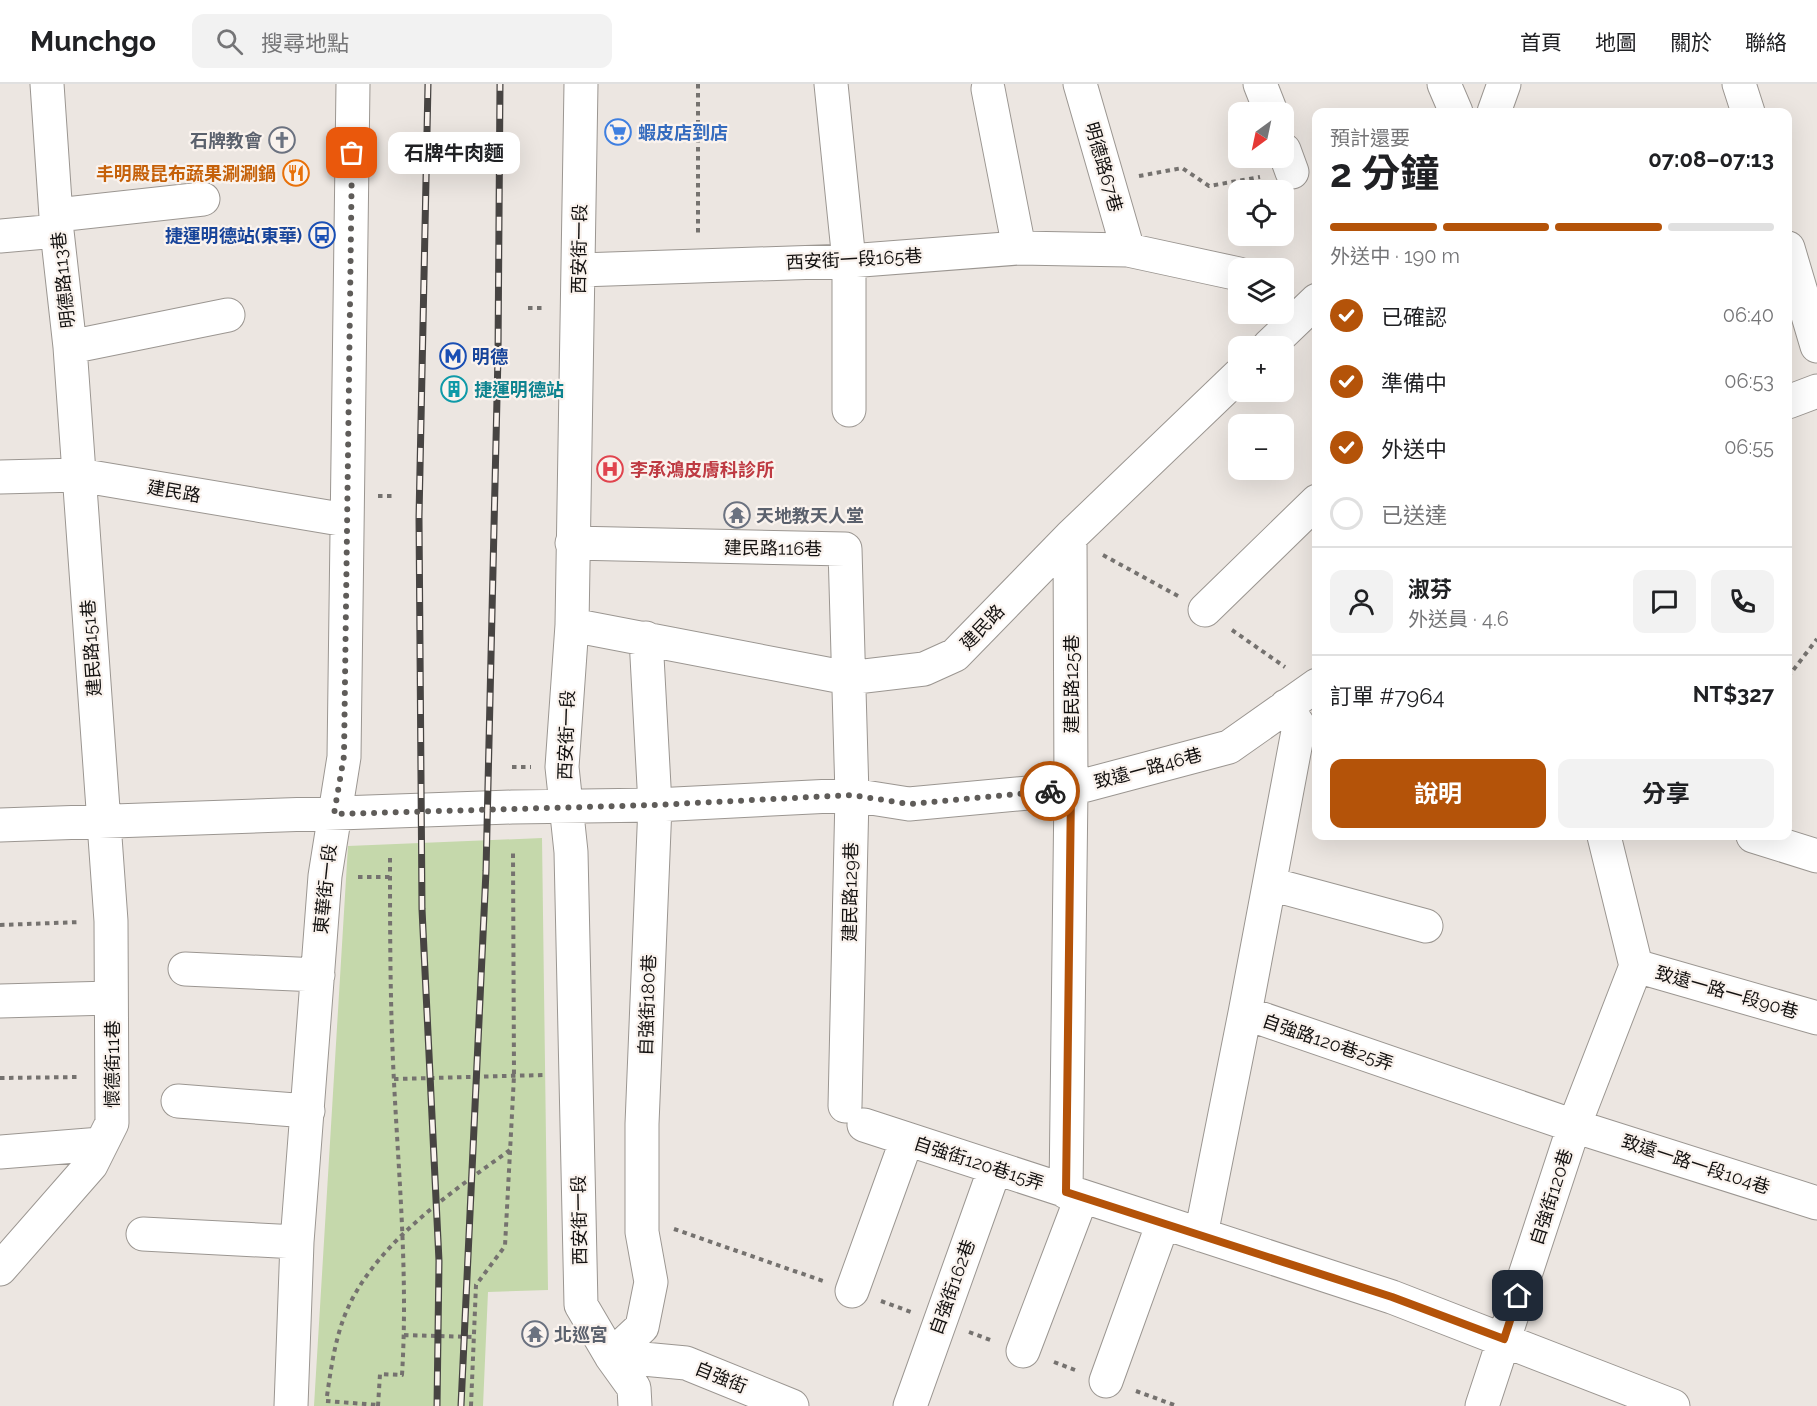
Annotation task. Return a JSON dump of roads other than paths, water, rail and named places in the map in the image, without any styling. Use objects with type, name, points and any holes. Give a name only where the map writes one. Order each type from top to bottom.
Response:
[{"type":"street","name":"明德路113巷","points":[[47,84],[79,475]]},
{"type":"street","name":"東華街一段","points":[[291,1406],[297,1242],[325,876],[344,756],[353,84]]},
{"type":"street","name":"西安街一段","points":[[581,84],[580,270],[572,543],[572,625],[562,767],[571,852],[581,1305],[611,1356],[634,1388],[635,1406]]},
{"type":"street","points":[[831,84],[849,261],[849,410]]},
{"type":"street","name":"明德路67巷","points":[[1080,84],[1128,250]]},
{"type":"street","points":[[1260,84],[1266,102]]},
{"type":"street","points":[[1444,84],[1454,108]]},
{"type":"street","points":[[1495,108],[1504,84]]},
{"type":"street","points":[[1740,84],[1747,108]]},
{"type":"street","points":[[988,89],[1019,248]]},
{"type":"street","points":[[0,236],[57,223],[203,199]]},
{"type":"street","name":"西安街一段165巷","points":[[580,270],[849,261],[1019,248],[1128,250],[1228,272]]},
{"type":"street","points":[[1792,262],[1817,346]]},
{"type":"street","points":[[1280,336],[1305,312]]},
{"type":"street","points":[[70,347],[228,315]]},
{"type":"street","name":"建民路","points":[[572,625],[848,678],[924,669],[955,655],[1070,537],[1228,386]]},
{"type":"street","points":[[1792,400],[1817,391]]},
{"type":"street","name":"建民路","points":[[0,477],[79,475],[346,520]]},
{"type":"street","name":"建民路151巷","points":[[79,475],[103,821]]},
{"type":"street","points":[[1205,610],[1312,506]]},
{"type":"street","name":"建民路125巷","points":[[1070,537],[1074,1194]]},
{"type":"street","name":"建民路116巷","points":[[572,543],[845,549],[848,678]]},
{"type":"street","name":"自強街180巷","points":[[611,1356],[642,1328],[651,1282],[642,1232],[642,1124],[655,805],[646,638]]},
{"type":"street","name":"建民路129巷","points":[[848,678],[852,795],[854,1115]]},
{"type":"street","name":"致遠一路46巷","points":[[0,825],[655,805],[852,795],[909,804],[1071,789],[1229,747],[1312,688]]},
{"type":"street","name":"自強路120巷25弄","points":[[1286,706],[1299,726],[1245,1013],[1574,1126]]},
{"type":"street","name":"懷德街11巷","points":[[4,1256],[91,1165],[112,1123],[111,921],[103,821]]},
{"type":"street","points":[[1605,840],[1636,966]]},
{"type":"street","points":[[1767,840],[1817,856]]},
{"type":"street","points":[[1270,884],[1426,926]]},
{"type":"street","name":"致遠一路一段90巷","points":[[1636,966],[1817,1018]]},
{"type":"street","name":"自強街120巷","points":[[1482,1406],[1574,1126],[1636,966]]},
{"type":"street","points":[[185,969],[318,975]]},
{"type":"street","points":[[0,1001],[111,998]]},
{"type":"street","points":[[1201,1235],[1245,1013]]},
{"type":"street","points":[[178,1101],[308,1111]]},
{"type":"street","name":"自強街120巷15弄","points":[[854,1115],[907,1139],[1392,1297],[1674,1406]]},
{"type":"street","name":"致遠一路一段104巷","points":[[1574,1126],[1817,1203]]},
{"type":"street","points":[[852,1291],[907,1139]]},
{"type":"street","points":[[0,1152],[101,1144]]},
{"type":"street","name":"自強街162巷","points":[[910,1406],[995,1168]]},
{"type":"street","points":[[1023,1351],[1074,1194]]},
{"type":"street","points":[[1106,1381],[1163,1223]]},
{"type":"street","points":[[143,1234],[297,1242]]},
{"type":"street","name":"自強街","points":[[611,1356],[686,1364],[792,1406]]},
{"type":"railway","points":[[428,84],[419,517],[422,909],[439,1261],[437,1406]]},
{"type":"railway","points":[[461,1406],[486,871],[498,355],[500,84]]},
{"type":"place","name":"蝦皮店到店","points":[[618,132]]},
{"type":"place","name":"石牌教會","points":[[282,140]]},
{"type":"place","name":"石牌牛肉麵","points":[[352,153]]},
{"type":"place","name":"丰明殿昆布蔬果涮涮鍋","points":[[296,173]]},
{"type":"place","name":"捷運明德站(東華)","points":[[322,235]]},
{"type":"place","name":"明德","points":[[453,356]]},
{"type":"place","name":"捷運明德站","points":[[454,389]]},
{"type":"place","name":"李承鴻皮膚科診所","points":[[610,469]]},
{"type":"place","name":"天地教天人堂","points":[[737,515]]},
{"type":"place","name":"北巡宮","points":[[535,1334]]}]
